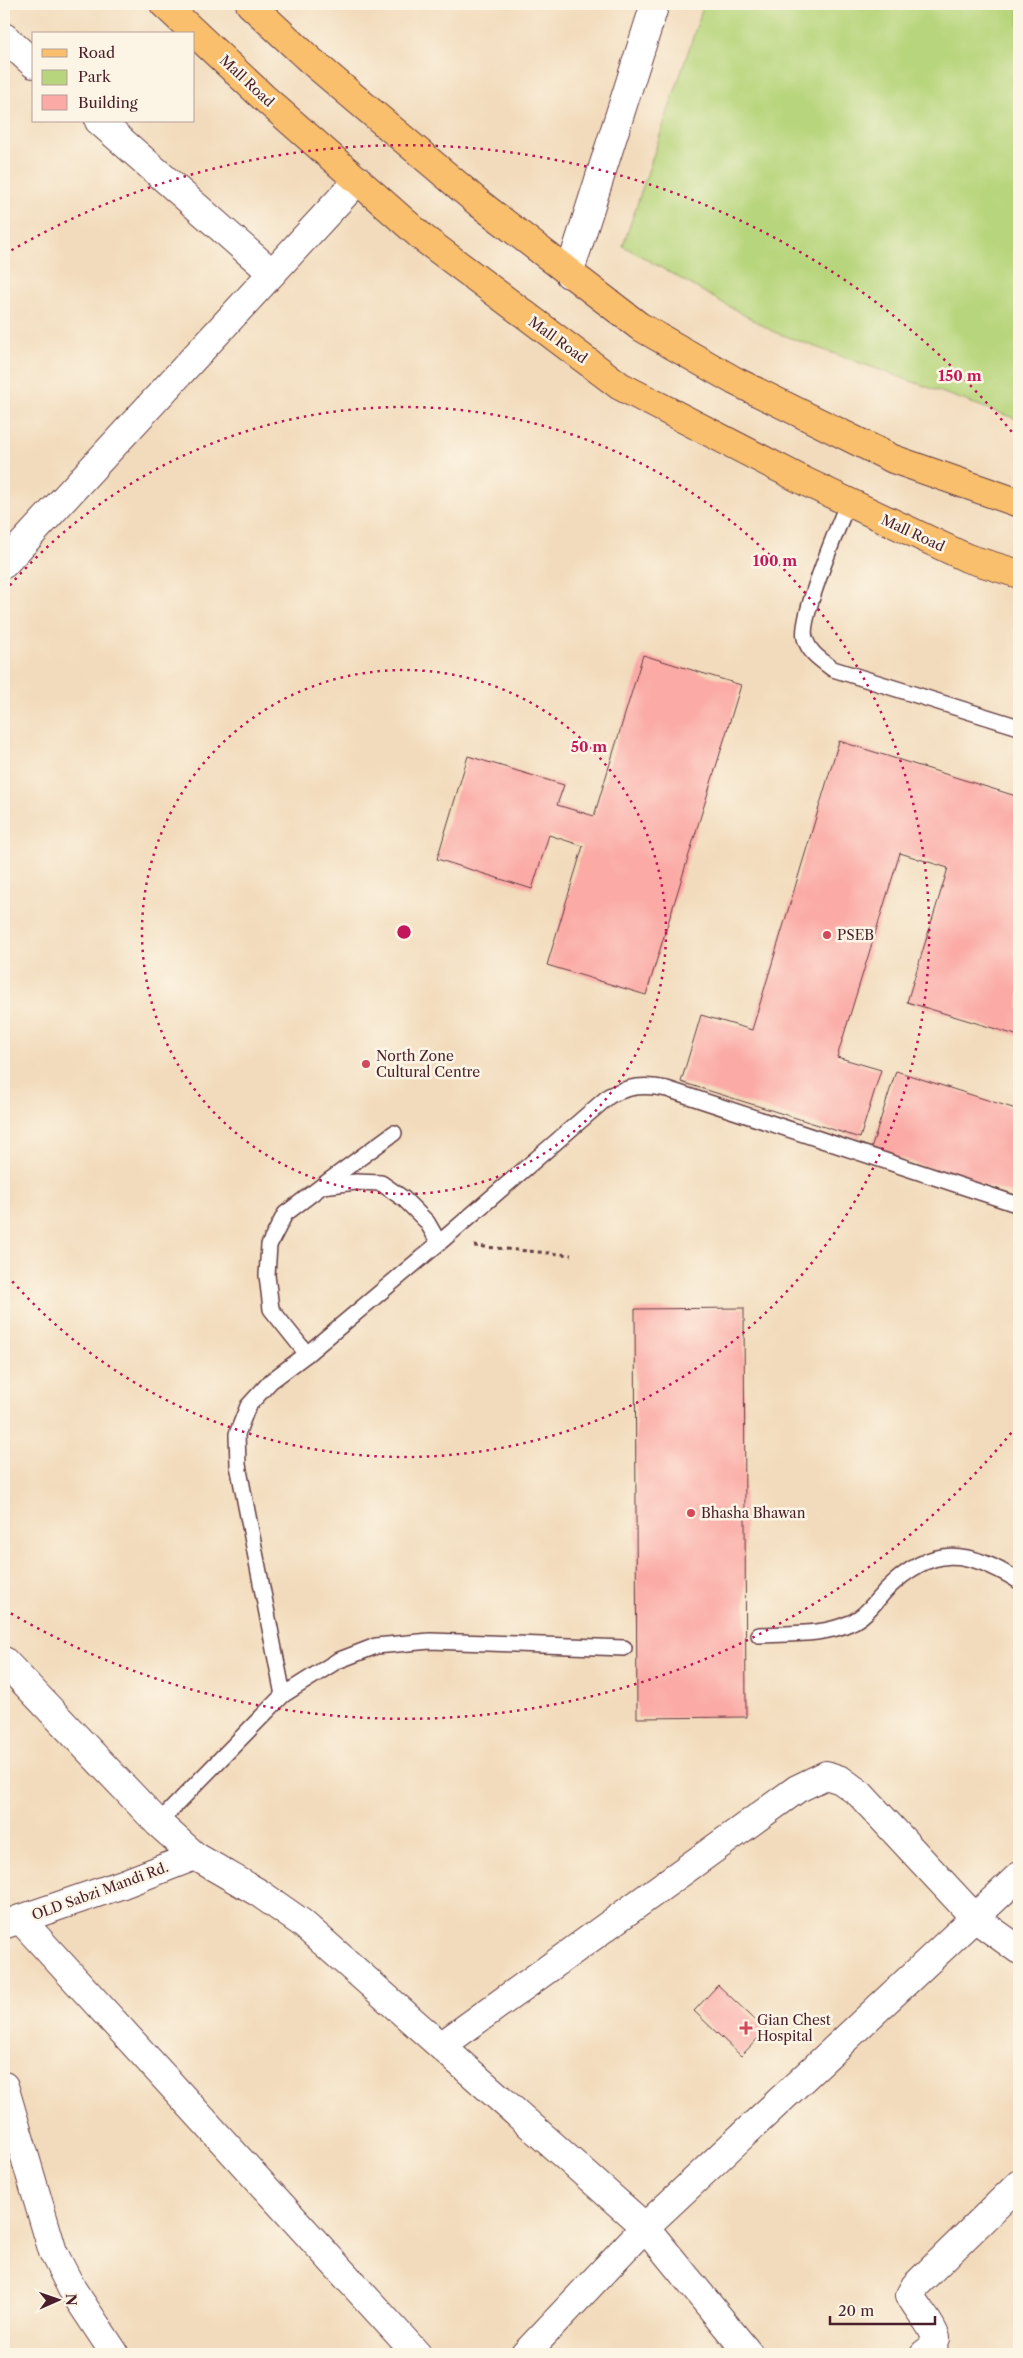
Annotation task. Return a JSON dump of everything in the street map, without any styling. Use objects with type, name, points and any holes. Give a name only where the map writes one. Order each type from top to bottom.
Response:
[{"type":"main road","name":"Mall Road","points":[[164,4],[194,32]]},
{"type":"main road","points":[[250,4],[310,60],[480,204],[639,326],[735,382],[893,459],[1019,504]]},
{"type":"main road","name":"Mall Road","points":[[195,33],[263,97],[423,238],[620,386],[848,502],[967,558],[1019,574]]},
{"type":"street","points":[[569,274],[655,4]]},
{"type":"street","points":[[4,37],[32,62]]},
{"type":"street","points":[[100,122],[272,273]]},
{"type":"street","points":[[4,564],[358,180]]},
{"type":"street","points":[[4,1661],[158,1823],[195,1856],[259,1893],[302,1923],[645,2227],[749,2354]]},
{"type":"street","points":[[441,2046],[797,1789],[826,1775],[840,1780],[860,1794],[976,1919],[1019,1950]]},
{"type":"street","name":"OLD Sabzi Mandi Rd.","points":[[12,1922],[123,1884],[195,1856]]},
{"type":"street","points":[[525,2354],[645,2227],[976,1919],[1019,1876]]},
{"type":"street","points":[[12,1922],[417,2354]]},
{"type":"street","points":[[4,2086],[53,2252],[85,2311],[115,2354]]},
{"type":"street","points":[[924,2354],[932,2348],[936,2338],[933,2328],[916,2307],[910,2295],[915,2286],[1019,2184]]},
{"type":"lane","points":[[848,502],[812,598],[804,636],[812,652],[833,669],[1019,727]]},
{"type":"lane","points":[[283,1696],[238,1465],[237,1434],[248,1406],[271,1381],[307,1354],[439,1243],[609,1096],[626,1087],[648,1085],[1019,1205]]},
{"type":"lane","points":[[307,1354],[271,1309],[267,1275],[269,1245],[286,1214],[394,1133]]},
{"type":"lane","points":[[322,1186],[356,1182],[381,1183],[404,1199],[426,1222],[439,1243]]},
{"type":"lane","points":[[759,1635],[828,1631],[851,1623],[869,1609],[904,1573],[920,1563],[939,1558],[961,1556],[982,1562],[1019,1580]]},
{"type":"lane","points":[[158,1823],[283,1696],[337,1661],[376,1646],[430,1641],[624,1648]]},
{"type":"path","points":[[439,1243],[571,1255]]},
{"type":"green space","points":[[704,4],[1019,4],[1019,420],[774,332],[623,246]]},
{"type":"building","points":[[643,655],[741,685],[646,995],[547,965],[583,846],[549,835],[532,889],[437,859],[468,756],[564,785],[557,805],[594,816]]},
{"type":"building","name":"PSEB","points":[[839,741],[1019,797],[1019,1036],[907,1002],[948,868],[900,853],[837,1057],[881,1070],[860,1138],[681,1082],[701,1015],[752,1030]]},
{"type":"building","points":[[896,1071],[1019,1110],[1019,1196],[871,1149]]},
{"type":"building","name":"Bhasha Bhawan","points":[[744,1308],[746,1717],[637,1718],[635,1309]]},
{"type":"building","points":[[718,1985],[766,2030],[741,2056],[694,2011]]},
{"type":"place","name":"PSEB","points":[[827,935]]},
{"type":"place","name":"North Zone Cultural Centre","points":[[366,1064]]},
{"type":"place","name":"Bhasha Bhawan","points":[[691,1513]]},
{"type":"place","name":"Gian Chest Hospital","points":[[746,2028]]}]
